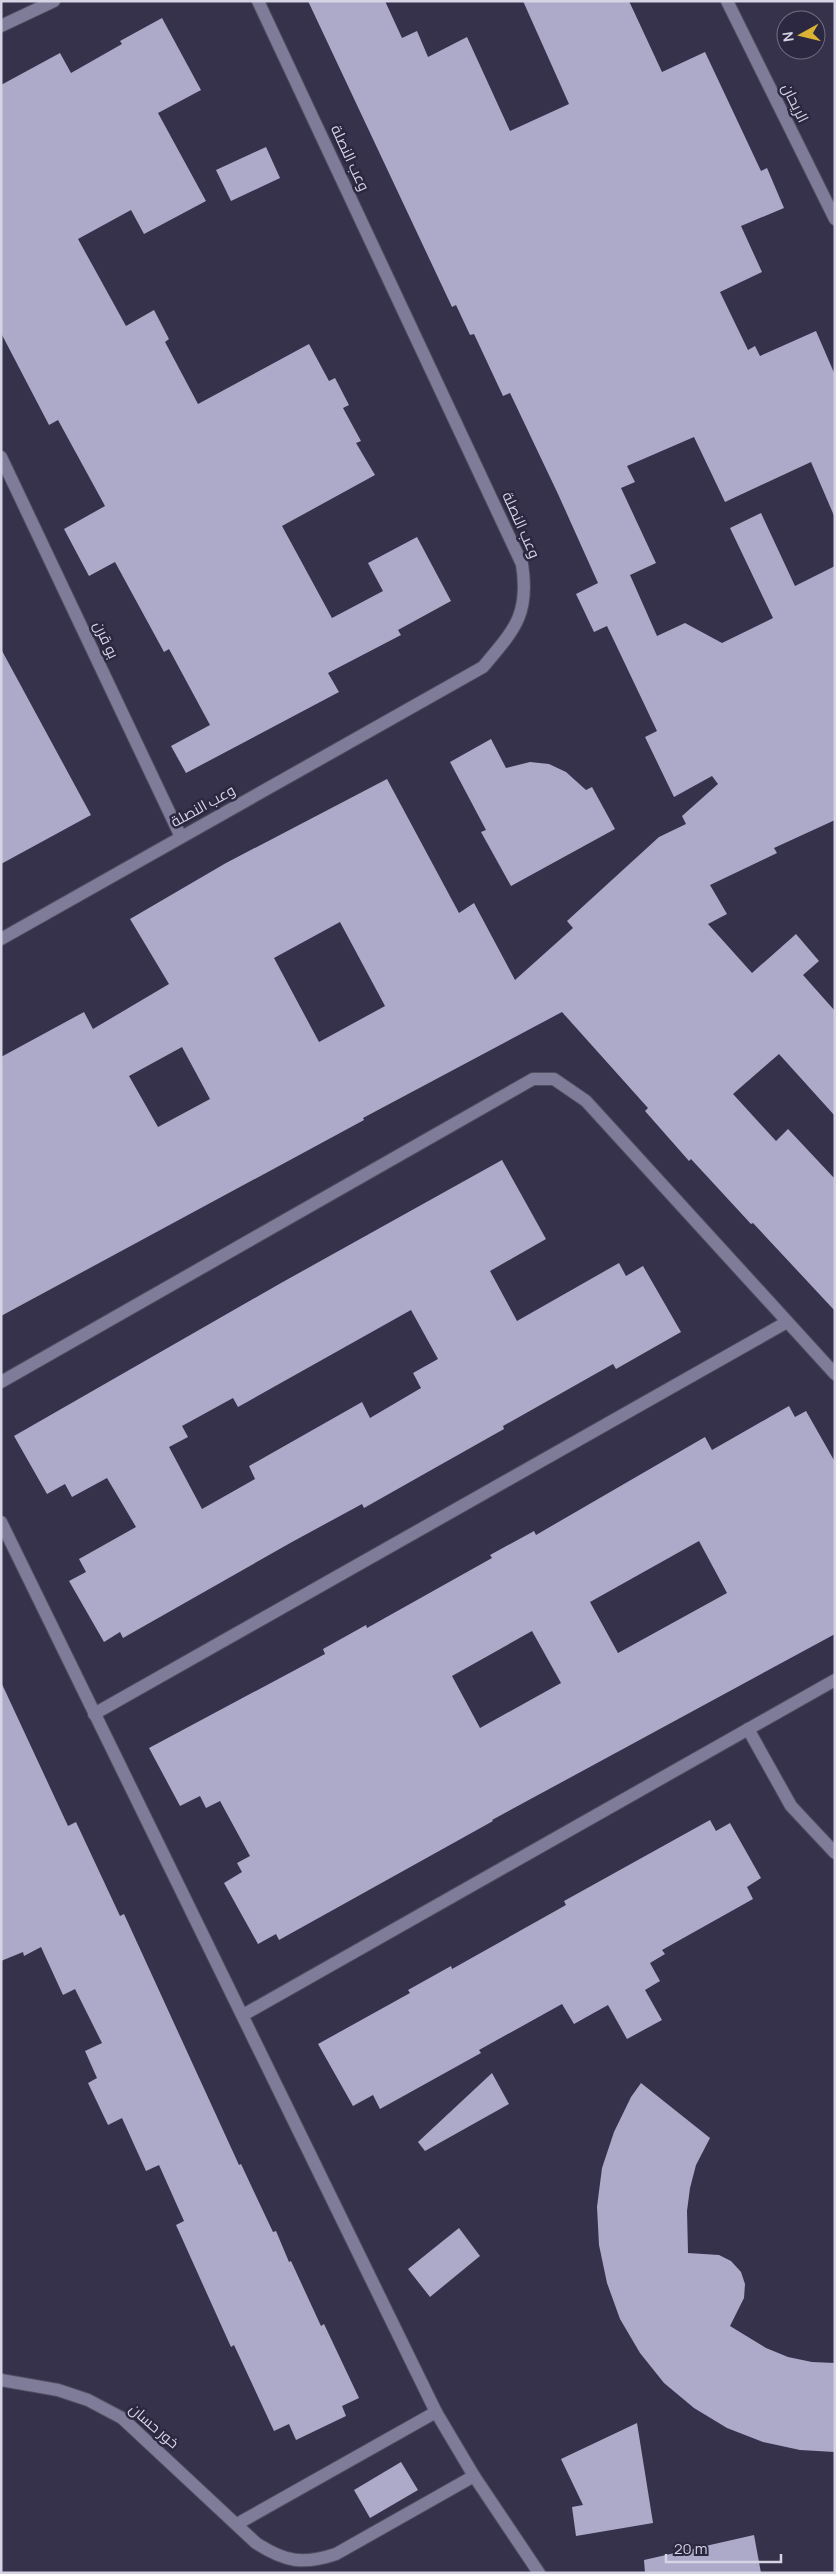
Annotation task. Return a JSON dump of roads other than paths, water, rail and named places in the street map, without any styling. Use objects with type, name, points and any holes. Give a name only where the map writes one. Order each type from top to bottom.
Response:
[{"type":"street","points":[[1,26],[54,1]]},
{"type":"street","name":"وعب النصلة","points":[[1,938],[483,668],[520,618],[526,589],[522,564],[258,1]]},
{"type":"street","name":"الريحان","points":[[727,1],[835,219]]},
{"type":"street","name":"بو قرن","points":[[1,457],[181,837]]},
{"type":"street","points":[[1,1382],[533,1079],[554,1079],[586,1101],[835,1374]]},
{"type":"street","points":[[94,1714],[787,1322]]},
{"type":"street","points":[[1,1522],[436,2412],[474,2476],[539,2573]]},
{"type":"street","points":[[242,2015],[835,1680]]},
{"type":"street","points":[[748,1729],[791,1806],[835,1853]]},
{"type":"street","name":"خور حسان","points":[[1,2380],[66,2393],[88,2400],[122,2418],[256,2543],[274,2555],[294,2561],[315,2561],[336,2554],[474,2476]]},
{"type":"street","points":[[237,2524],[436,2412]]}]
